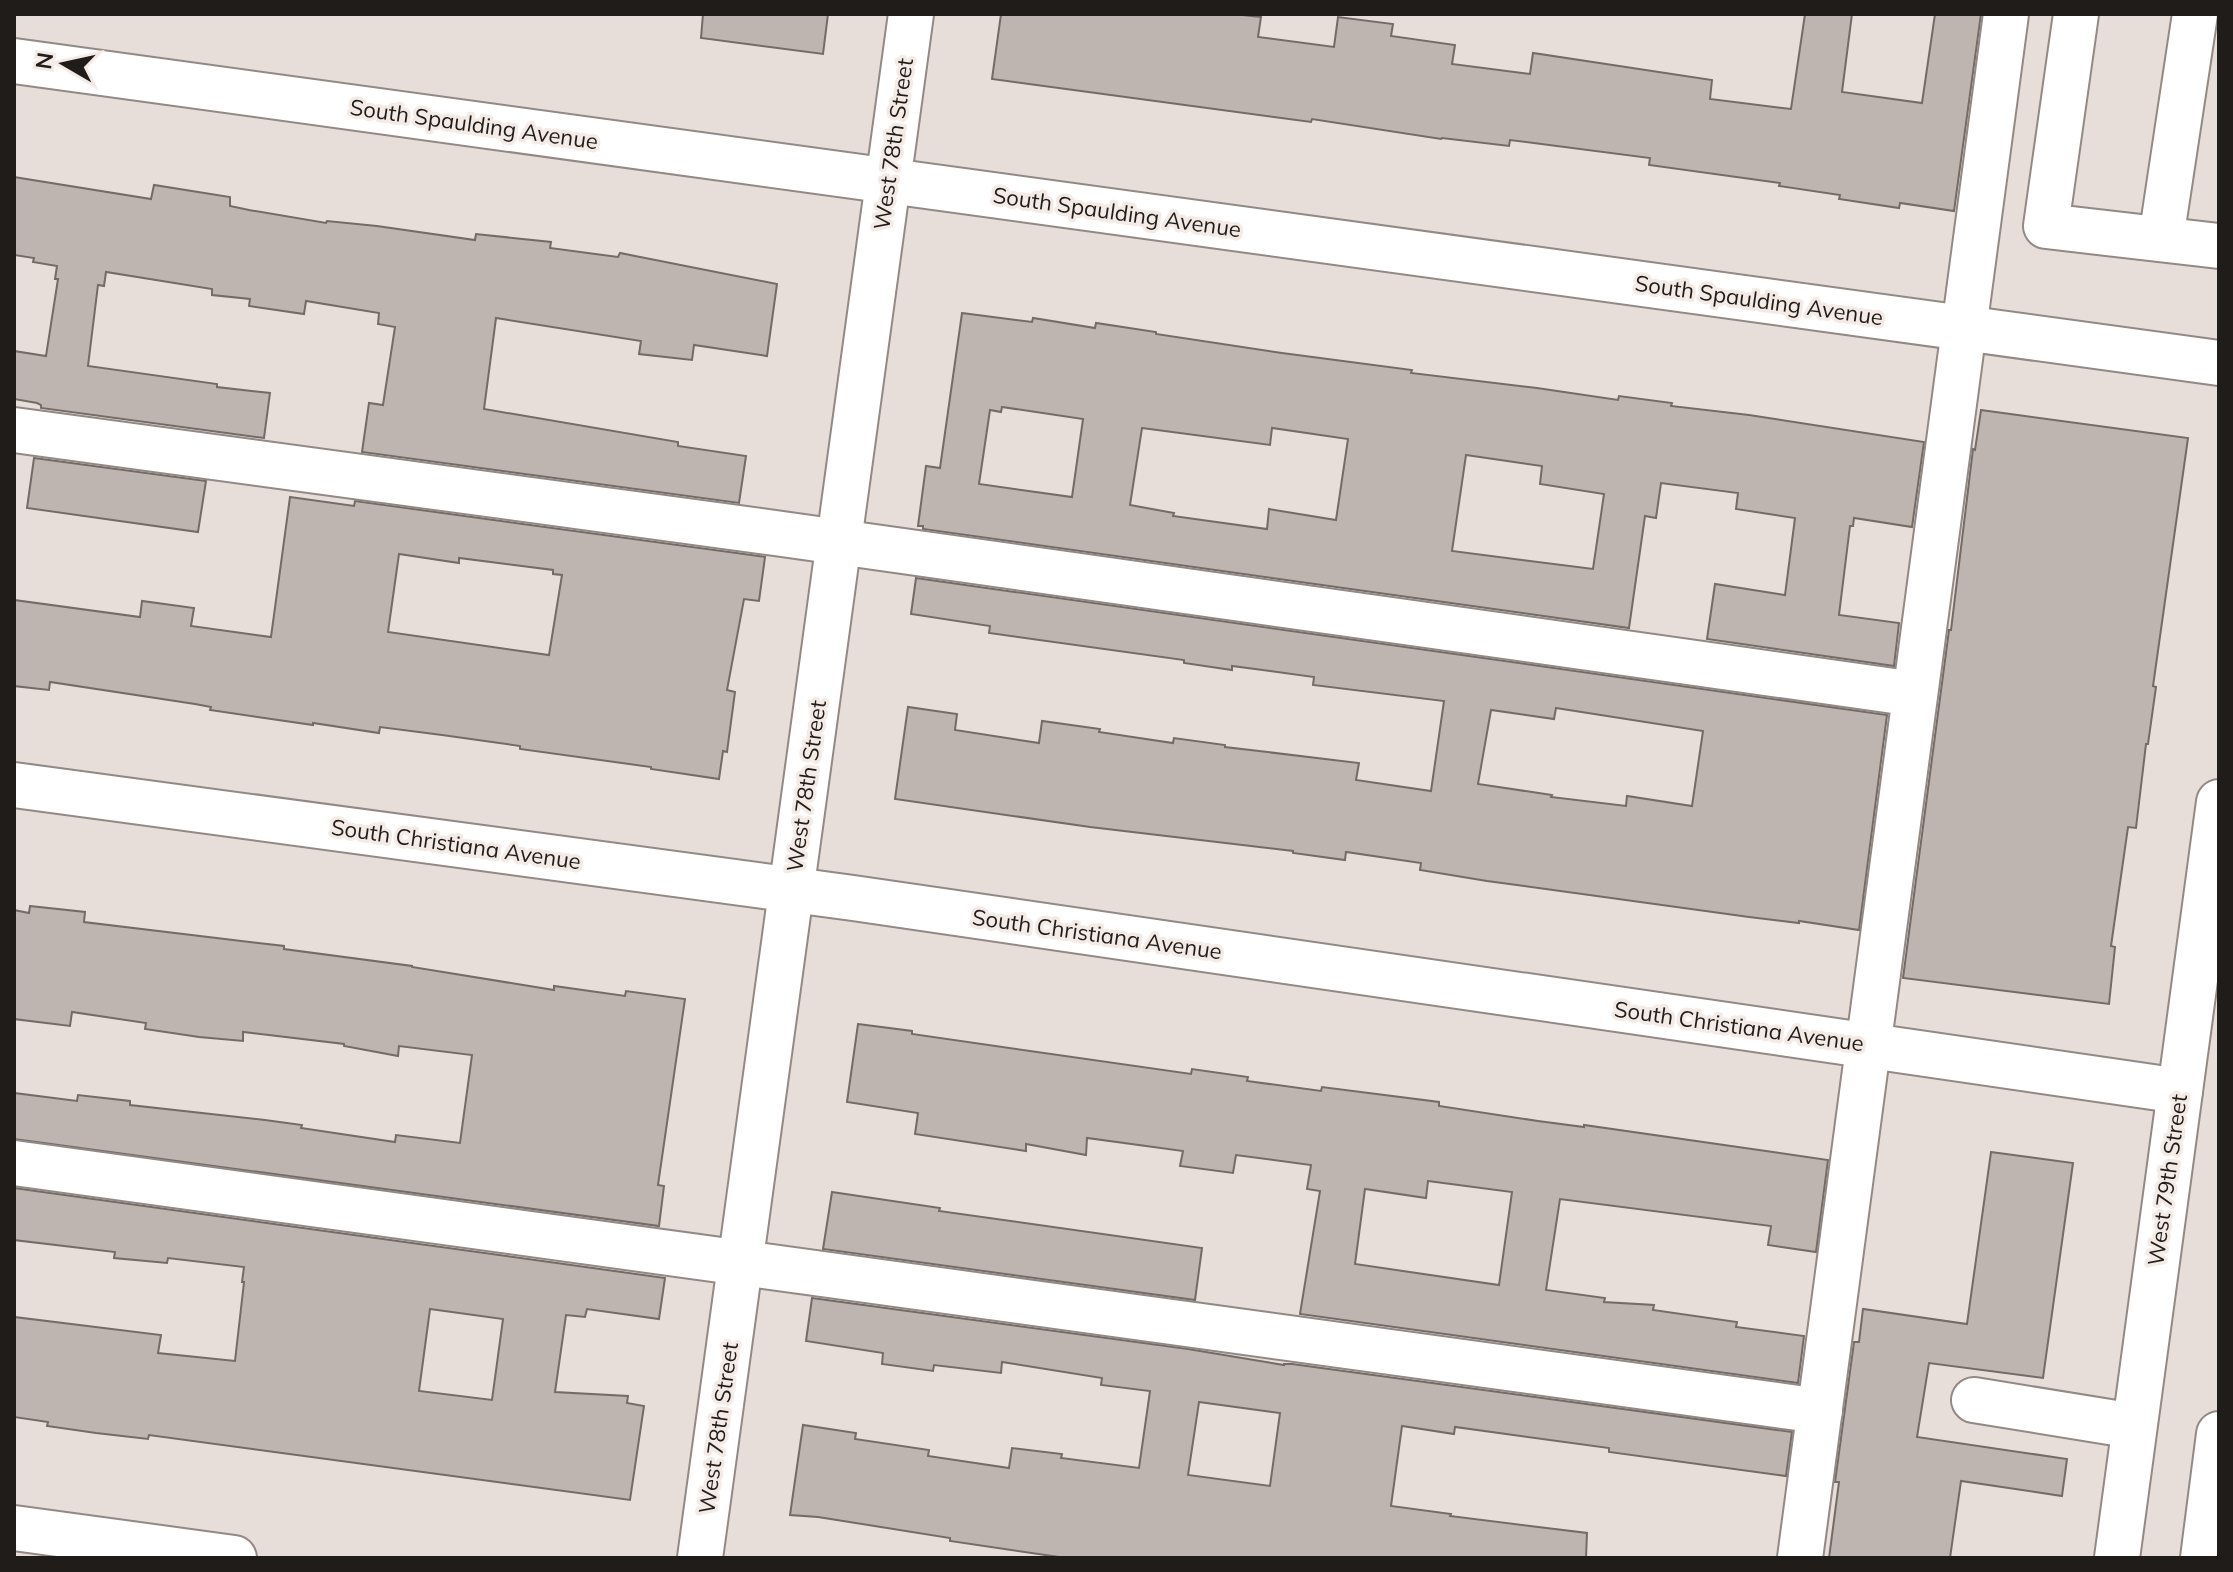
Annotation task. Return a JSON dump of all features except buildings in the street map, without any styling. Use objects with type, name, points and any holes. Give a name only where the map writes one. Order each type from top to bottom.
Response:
[{"type":"street","name":"West 78th Street","points":[[700,1558],[911,14]]},
{"type":"street","points":[[1800,1558],[2006,14]]},
{"type":"street","points":[[2076,14],[2046,226],[2219,246]]},
{"type":"street","points":[[2161,239],[2195,14]]},
{"type":"street","name":"South Spaulding Avenue","points":[[14,61],[2219,363]]},
{"type":"street","points":[[14,430],[839,542],[1915,694]]},
{"type":"street","name":"South Christiana Avenue","points":[[14,785],[792,890],[2180,1091]]},
{"type":"street","name":"West 79th Street","points":[[2117,1558],[2219,802]]},
{"type":"street","points":[[14,1163],[1820,1411]]},
{"type":"street","points":[[1974,1400],[2134,1426]]},
{"type":"street","points":[[2203,1558],[2219,1434]]},
{"type":"street","points":[[14,1528],[234,1558]]}]
